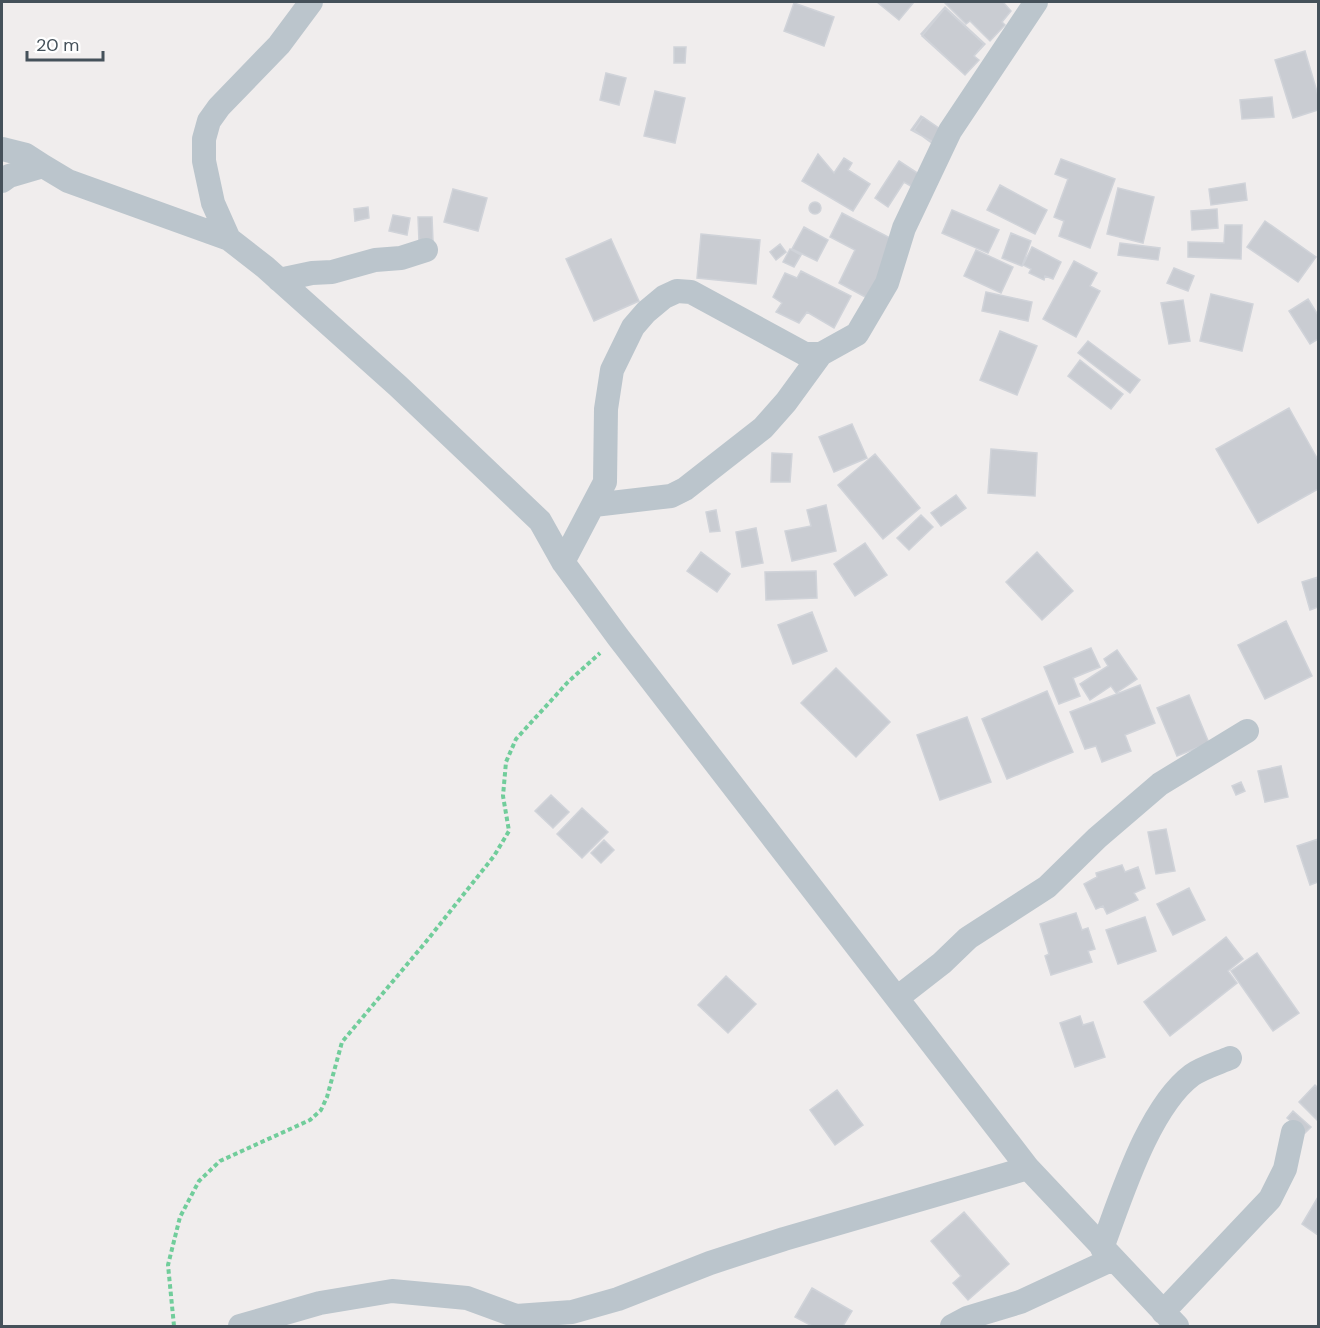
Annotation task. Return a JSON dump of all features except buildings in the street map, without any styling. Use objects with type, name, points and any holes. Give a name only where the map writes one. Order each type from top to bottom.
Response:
[{"type":"street","points":[[229,239],[213,203],[204,161],[204,139],[209,121],[219,107],[279,45],[311,2]]},
{"type":"street","points":[[594,506],[671,496],[685,489],[763,428],[786,402],[821,354],[857,334],[886,283],[904,228],[950,131],[1036,2]]},
{"type":"street","points":[[2,149],[26,155],[68,181],[229,239],[279,280],[398,386],[540,521],[563,562],[618,637],[1028,1168],[1170,1319],[1270,1199],[1285,1169],[1293,1132]]},
{"type":"street","points":[[2,181],[9,176],[43,166]]},
{"type":"street","points":[[279,280],[312,273],[332,272],[375,260],[401,258],[426,250]]},
{"type":"street","points":[[563,562],[605,482],[606,409],[612,370],[633,327],[664,297],[677,291],[691,292],[805,354],[821,354]]},
{"type":"street","points":[[897,998],[942,963],[968,938],[1047,887],[1160,784],[1247,731]]},
{"type":"street","points":[[952,1326],[968,1318],[1020,1302],[1108,1253],[1129,1175],[1172,1095],[1193,1075],[1230,1058]]},
{"type":"street","points":[[516,1316],[572,1312],[618,1299],[710,1263],[784,1239],[1028,1168]]},
{"type":"street","points":[[240,1326],[320,1303],[392,1291],[467,1298],[544,1326]]},
{"type":"path","points":[[174,1326],[168,1265],[180,1216],[199,1180],[220,1161],[310,1120],[321,1110],[327,1098],[342,1042],[494,856],[508,831],[503,796],[506,762],[516,739],[567,682],[618,637]]}]
